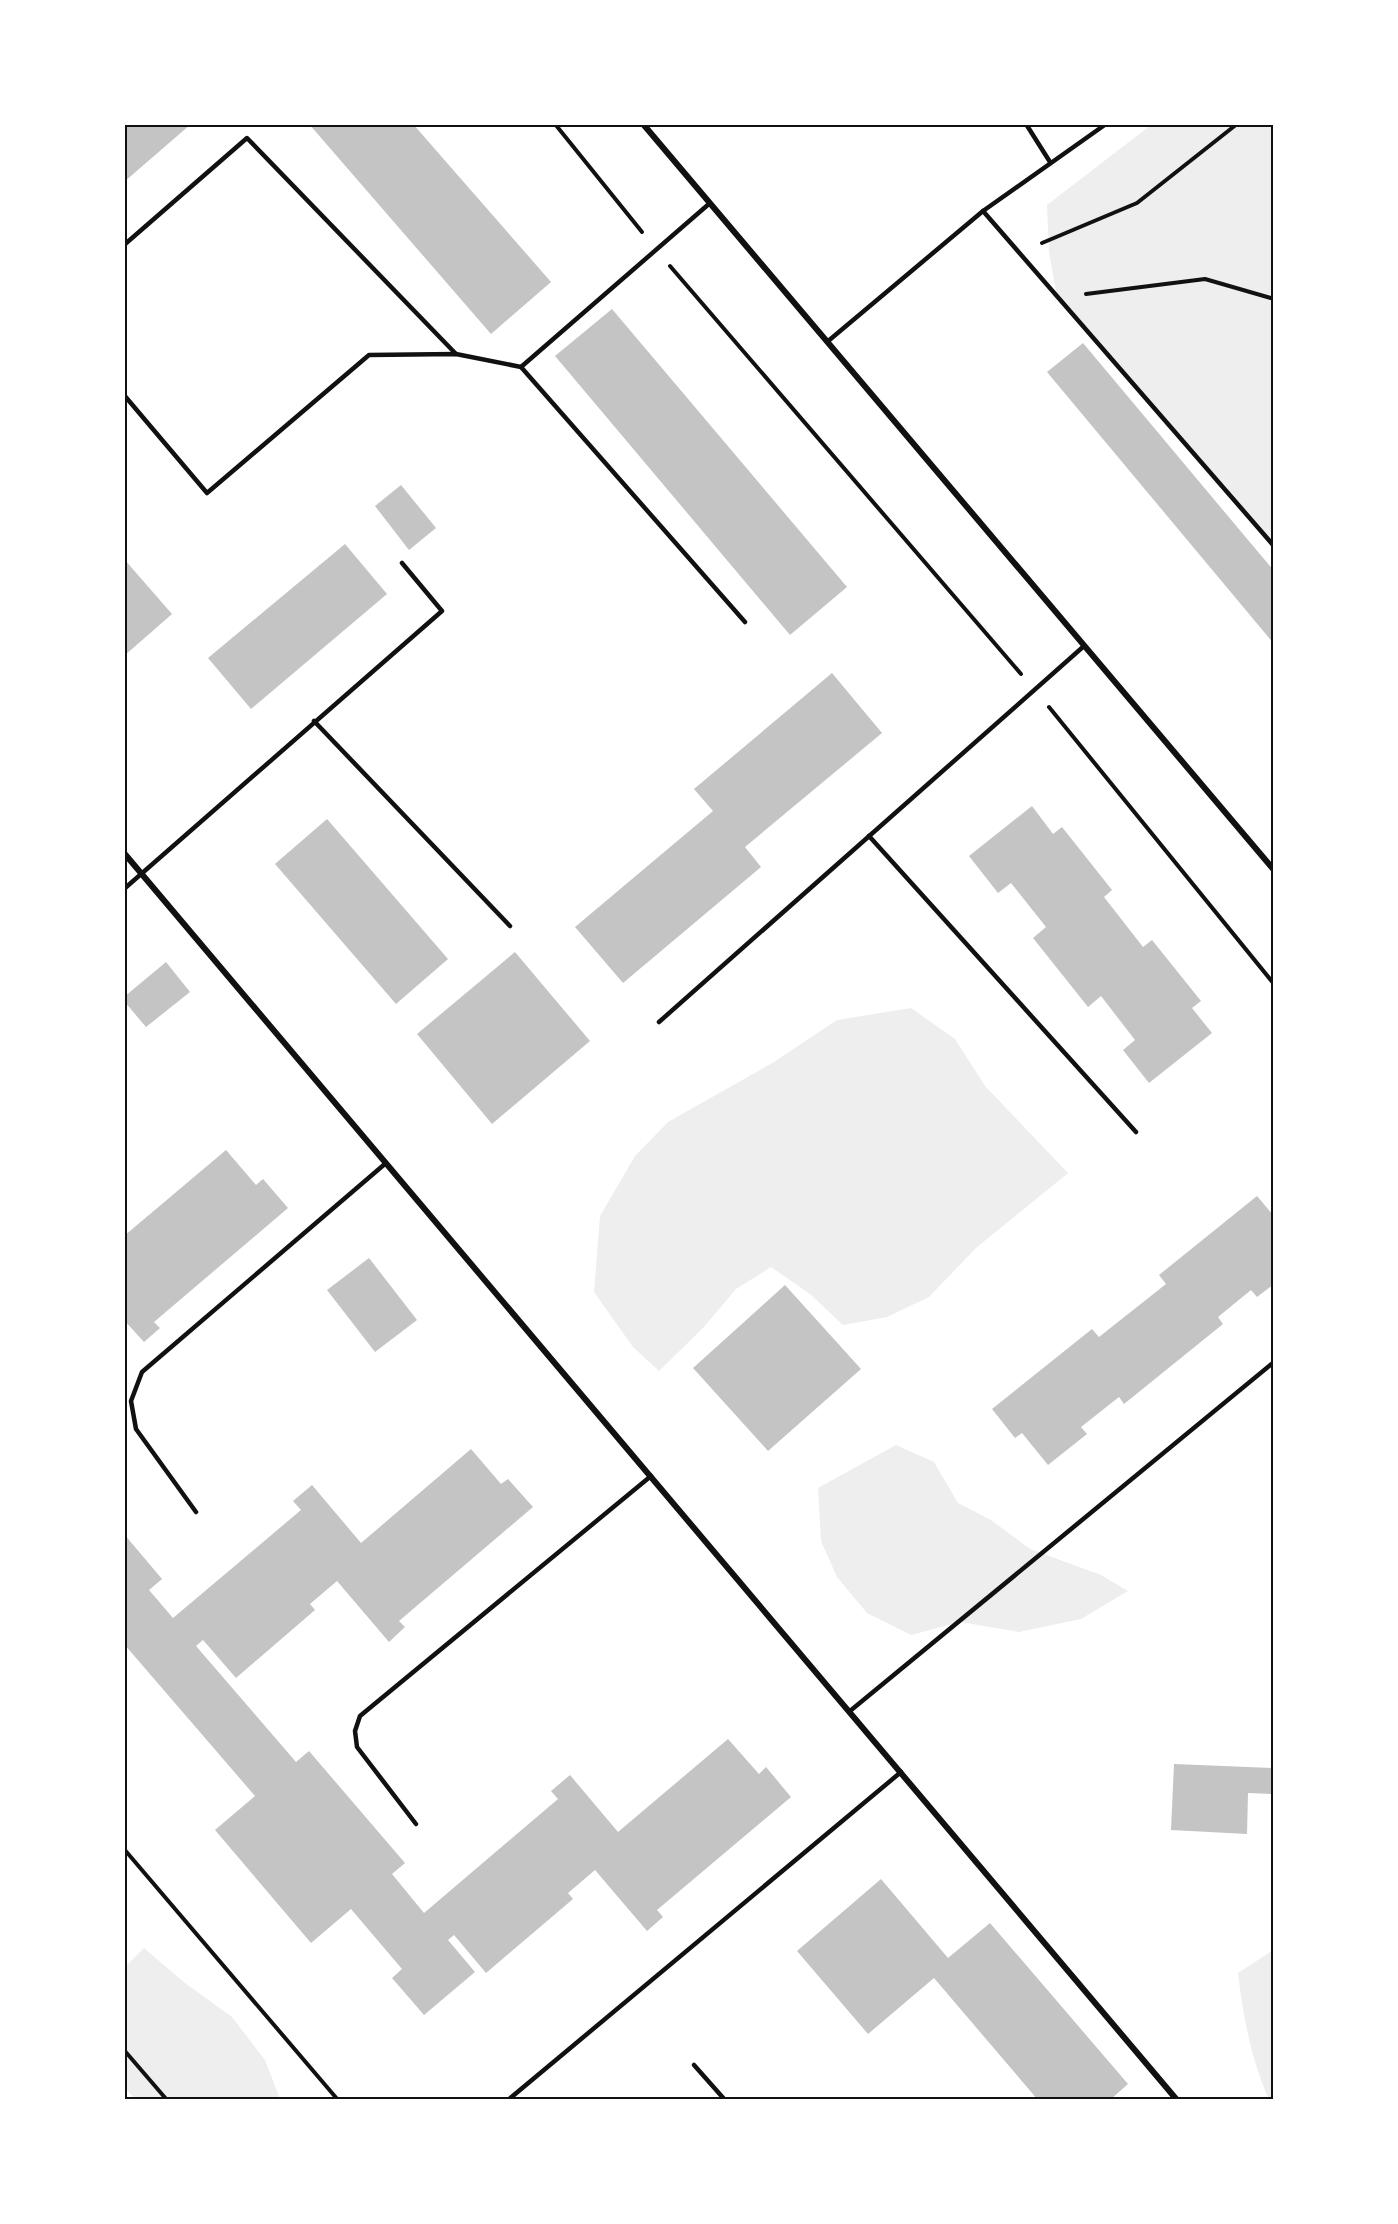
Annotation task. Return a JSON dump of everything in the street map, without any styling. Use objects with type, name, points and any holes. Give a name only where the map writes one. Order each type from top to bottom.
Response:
[{"type":"street","points":[[643,124],[1274,870]]},
{"type":"street","points":[[124,853],[388,1161],[1177,2100]]},
{"type":"lane","points":[[1026,124],[1050,162]]},
{"type":"lane","points":[[827,342],[983,211],[1106,124]]},
{"type":"lane","points":[[124,245],[248,138],[456,354]]},
{"type":"lane","points":[[521,367],[710,203]]},
{"type":"lane","points":[[983,211],[1274,546]]},
{"type":"lane","points":[[124,395],[207,493],[369,355],[456,354],[521,367],[745,622]]},
{"type":"lane","points":[[124,889],[442,611],[402,563]]},
{"type":"lane","points":[[659,1022],[1084,646]]},
{"type":"lane","points":[[314,721],[510,926]]},
{"type":"lane","points":[[870,836],[1136,1132]]},
{"type":"lane","points":[[196,1512],[136,1429],[131,1401],[142,1372],[388,1161]]},
{"type":"lane","points":[[850,1711],[1274,1362]]},
{"type":"lane","points":[[416,1824],[357,1747],[355,1731],[360,1716],[651,1476]]},
{"type":"lane","points":[[508,2100],[901,1772]]},
{"type":"lane","points":[[694,2065],[725,2100]]},
{"type":"path","points":[[555,124],[656,250],[1035,690],[1274,984]]},
{"type":"path","points":[[1019,253],[1137,202],[1237,124]]},
{"type":"path","points":[[1057,297],[1205,279],[1274,299]]},
{"type":"path","points":[[124,1849],[338,2100]]},
{"type":"path","points":[[124,2050],[166,2100]]},
{"type":"shaded area","points":[[1151,125],[1273,125],[1273,545],[1057,297],[1049,252],[1047,205]]},
{"type":"shaded area","points":[[911,1008],[955,1039],[985,1086],[1068,1173],[976,1248],[929,1297],[887,1317],[843,1325],[810,1294],[771,1267],[736,1289],[703,1328],[659,1371],[633,1347],[594,1292],[600,1216],[635,1156],[668,1122],[774,1062],[837,1020]]},
{"type":"shaded area","points":[[896,1445],[934,1462],[958,1503],[991,1520],[1030,1549],[1101,1575],[1128,1591],[1081,1619],[1019,1632],[960,1622],[911,1635],[867,1613],[837,1577],[821,1541],[818,1488]]},
{"type":"shaded area","points":[[144,1948],[185,1983],[232,2017],[265,2060],[280,2099],[135,2099],[125,2088],[124,1968]]},
{"type":"shaded area","points":[[1273,1950],[1274,2099],[1269,2100],[1257,2069],[1249,2037],[1238,1973]]},
{"type":"building","points":[[124,124],[191,124],[124,182]]},
{"type":"building","points":[[309,124],[413,124],[551,282],[491,334]]},
{"type":"building","points":[[612,309],[847,587],[790,635],[555,356]]},
{"type":"building","points":[[1083,343],[1274,571],[1274,644],[1047,372]]},
{"type":"building","points":[[401,485],[436,528],[409,550],[375,506]]},
{"type":"building","points":[[345,544],[387,594],[251,709],[208,658]]},
{"type":"building","points":[[124,559],[172,614],[124,656]]},
{"type":"building","points":[[832,673],[882,733],[745,847],[761,867],[623,983],[575,927],[713,811],[694,789]]},
{"type":"building","points":[[1032,806],[1053,834],[1062,827],[1112,890],[1104,897],[1143,947],[1152,940],[1201,1001],[1192,1008],[1212,1033],[1149,1083],[1123,1050],[1135,1040],[1101,996],[1088,1007],[1033,938],[1046,927],[1011,883],[998,893],[969,856]]},
{"type":"building","points":[[327,819],[448,959],[396,1004],[275,864]]},
{"type":"building","points":[[515,952],[590,1041],[492,1124],[417,1034]]},
{"type":"building","points":[[166,962],[190,992],[146,1027],[124,1001],[124,997]]},
{"type":"building","points":[[226,1150],[256,1185],[263,1179],[288,1208],[154,1322],[160,1328],[144,1342],[124,1320],[124,1236]]},
{"type":"building","points":[[1257,1196],[1274,1216],[1274,1284],[1257,1297],[1251,1290],[1218,1317],[1223,1324],[1124,1404],[1119,1397],[1081,1427],[1087,1434],[1048,1465],[1022,1433],[1015,1438],[992,1409],[1092,1329],[1099,1337],[1166,1284],[1159,1275]]},
{"type":"building","points":[[369,1258],[417,1320],[375,1352],[327,1290]]},
{"type":"building","points":[[785,1285],[861,1369],[768,1451],[693,1368]]},
{"type":"building","points":[[471,1449],[501,1484],[508,1479],[533,1507],[399,1621],[405,1627],[389,1642],[337,1581],[310,1604],[315,1610],[236,1678],[203,1640],[196,1646],[296,1762],[309,1751],[405,1863],[392,1874],[424,1913],[558,1799],[551,1791],[570,1775],[618,1832],[728,1739],[759,1774],[766,1767],[791,1797],[657,1910],[663,1917],[647,1931],[595,1870],[568,1893],[573,1899],[486,1973],[454,1935],[448,1940],[475,1972],[424,2015],[392,1978],[402,1969],[351,1909],[311,1943],[215,1830],[255,1796],[124,1644],[124,1534],[162,1579],[149,1590],[173,1618],[301,1510],[293,1501],[312,1485],[361,1543]]},
{"type":"building","points":[[1174,1764],[1274,1768],[1274,1794],[1248,1793],[1247,1834],[1171,1830]]},
{"type":"building","points":[[881,1879],[948,1958],[990,1923],[1128,2084],[1110,2100],[1038,2100],[934,1978],[868,2034],[797,1951]]}]
